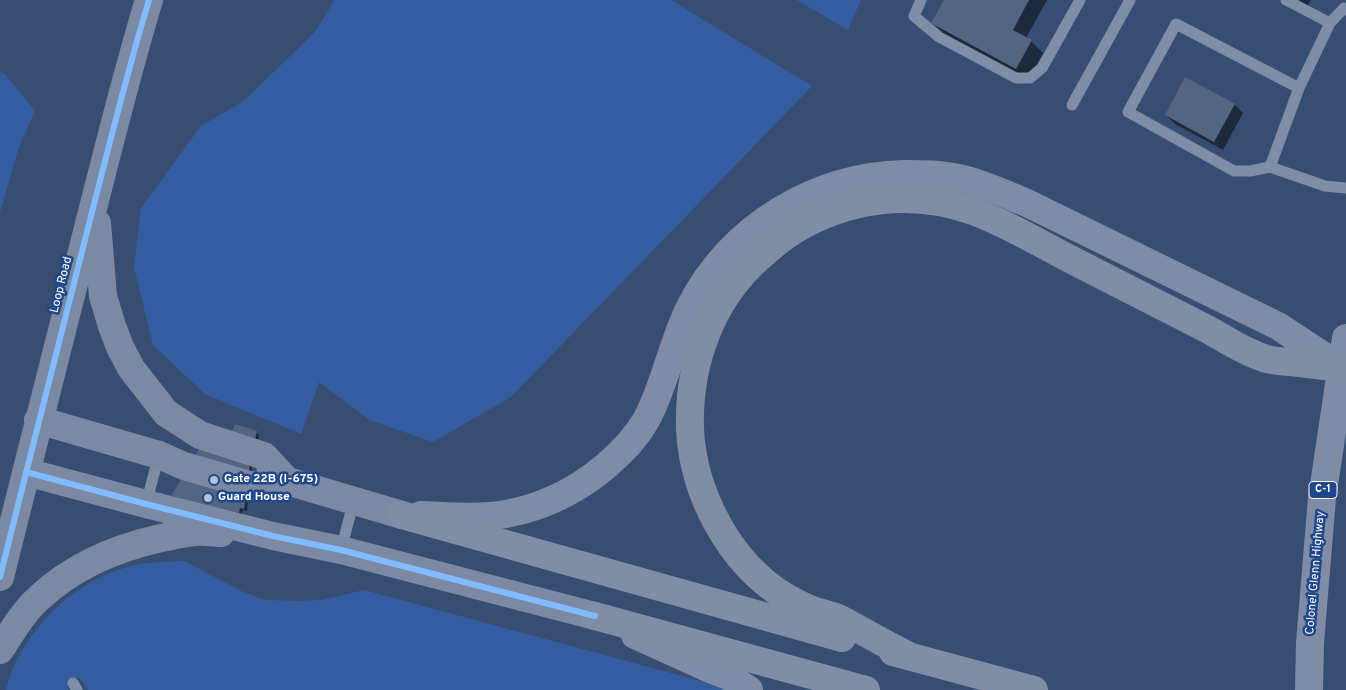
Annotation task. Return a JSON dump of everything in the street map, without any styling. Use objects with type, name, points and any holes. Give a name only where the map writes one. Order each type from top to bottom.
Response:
[{"type":"highway","points":[[911,657],[839,618],[805,607],[766,583],[750,568],[726,537],[700,483],[691,439],[690,412],[694,372],[704,338],[724,297],[738,279],[754,261],[792,231],[850,206],[874,201],[896,198],[917,199],[958,206],[1024,235],[1263,358],[1342,368]]},
{"type":"highway","points":[[402,515],[1034,690]]},
{"type":"highway","points":[[595,616],[866,690]]},
{"type":"main road","points":[[402,515],[454,517],[505,514],[532,508],[556,499],[580,486],[614,459],[637,433],[652,410],[690,307],[704,284],[739,241],[760,223],[788,205],[819,190],[852,180],[887,174],[923,174],[957,178],[988,187],[1027,203],[1278,326],[1342,368]]},
{"type":"main road","name":"Colonel Glenn Highway","points":[[1309,690],[1310,643],[1322,498],[1346,338]]},
{"type":"main road","points":[[595,616],[728,676],[749,690]]},
{"type":"street","name":"Loop Road","points":[[0,577],[38,420],[149,0]]},
{"type":"street","points":[[96,197],[103,296],[112,326],[131,368],[194,451]]},
{"type":"street","points":[[166,413],[200,435],[264,456],[287,480]]},
{"type":"street","points":[[38,420],[160,455],[184,466],[253,486],[287,480]]},
{"type":"street","points":[[160,455],[194,451],[402,515]]},
{"type":"street","points":[[26,472],[273,536],[341,550],[595,616]]},
{"type":"street","points":[[0,650],[18,623],[38,599],[72,572],[103,556],[138,543],[195,532],[273,536]]},
{"type":"lane","points":[[921,0],[914,16],[938,38],[1016,78],[1030,78],[1042,68],[1080,0]]},
{"type":"lane","points":[[1072,105],[1130,0]]},
{"type":"lane","points":[[1286,0],[1330,23]]},
{"type":"lane","points":[[1270,166],[1299,88],[1330,23],[1344,8],[1346,10]]},
{"type":"lane","points":[[1299,88],[1176,24],[1128,112],[1234,171],[1250,171],[1270,166],[1325,186],[1346,188]]},
{"type":"lane","points":[[146,504],[160,455]]},
{"type":"lane","points":[[341,550],[354,500]]},
{"type":"shaded area","points":[[335,0],[671,0],[812,86],[511,397],[433,442],[370,420],[319,382],[301,434],[205,394],[153,345],[134,267],[141,208],[201,126],[244,101],[314,33]]},
{"type":"shaded area","points":[[797,0],[861,0],[848,30]]},
{"type":"shaded area","points":[[0,72],[4,73],[35,111],[19,147],[0,212]]},
{"type":"shaded area","points":[[184,561],[241,591],[265,600],[322,600],[364,590],[708,683],[723,690],[88,690],[80,678],[71,679],[68,690],[6,690],[13,668],[33,634],[59,605],[74,593],[109,573],[127,567],[148,563]]},
{"type":"building","points":[[944,0],[1029,0],[1013,30],[1032,40],[1016,69],[931,23]]},
{"type":"building","points":[[1185,77],[1235,104],[1214,142],[1165,115]]},
{"type":"building","name":"Gate 22B (I-675)","points":[[235,424],[257,431],[244,509],[240,508],[239,513],[230,511],[229,513],[181,501],[182,499],[171,496],[211,429],[230,436]]},
{"type":"cycle path","points":[[0,577],[111,137],[149,0]]},
{"type":"cycle path","points":[[26,472],[273,536],[341,550],[595,616]]},
{"type":"place","name":"Gate 22B (I-675)","points":[[214,480]]},
{"type":"place","name":"Guard House","points":[[208,498]]}]
